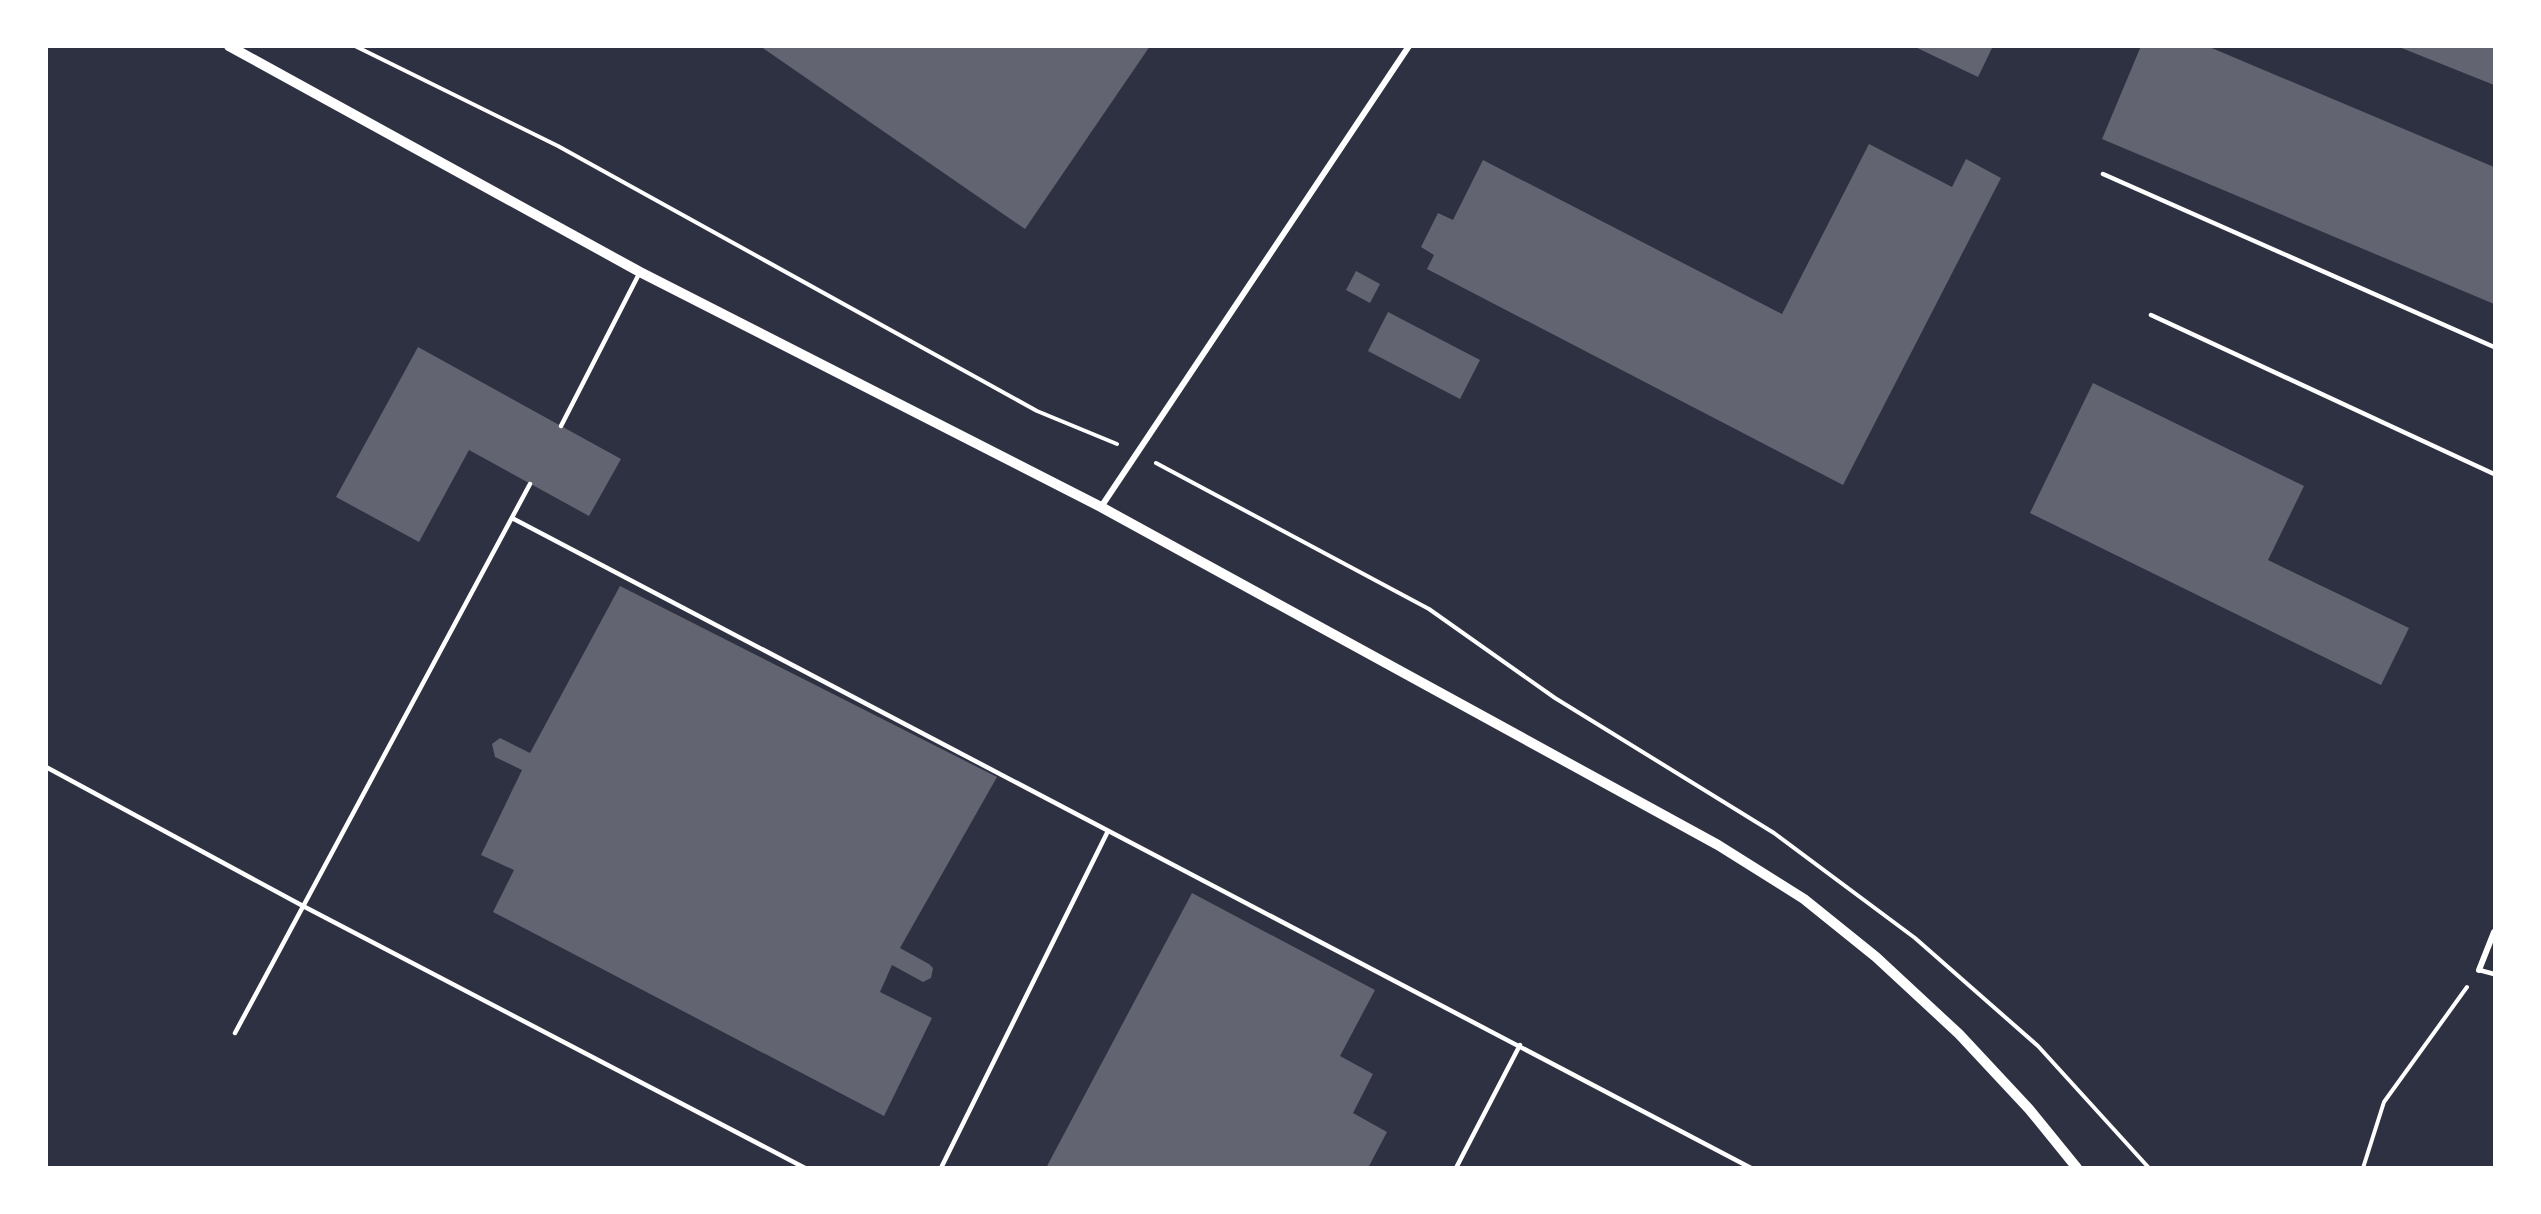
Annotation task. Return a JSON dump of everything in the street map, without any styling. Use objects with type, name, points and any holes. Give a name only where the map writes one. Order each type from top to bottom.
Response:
[{"type":"street","points":[[229,46],[640,272],[1101,507],[1718,845],[1804,898],[1876,957],[1959,1035],[2029,1109],[2077,1167]]},
{"type":"street","points":[[1101,507],[1409,46]]},
{"type":"street","points":[[2480,970],[2494,932]]},
{"type":"lane","points":[[2103,174],[2494,347]]},
{"type":"lane","points":[[561,426],[640,272]]},
{"type":"lane","points":[[2151,315],[2494,474]]},
{"type":"lane","points":[[235,1033],[530,484]]},
{"type":"lane","points":[[512,518],[1751,1167]]},
{"type":"lane","points":[[46,767],[303,906],[806,1167]]},
{"type":"lane","points":[[941,1167],[1108,831]]},
{"type":"lane","points":[[2480,970],[2494,974]]},
{"type":"lane","points":[[1456,1167],[1520,1045]]},
{"type":"path","points":[[355,46],[558,146],[1037,411],[1137,453],[1429,609],[1555,698],[1774,833],[1915,938],[2038,1046],[2149,1167]]},
{"type":"path","points":[[2363,1167],[2384,1102],[2480,970]]},
{"type":"building","points":[[760,46],[1150,46],[1025,229]]},
{"type":"building","points":[[1913,46],[1993,46],[1978,77]]},
{"type":"building","points":[[2141,46],[2207,46],[2494,167],[2494,304],[2102,139]]},
{"type":"building","points":[[2399,46],[2494,46],[2494,85],[2399,47]]},
{"type":"building","points":[[1869,144],[1952,187],[1966,159],[2001,178],[1843,485],[1427,269],[1434,255],[1421,247],[1438,213],[1453,220],[1483,160],[1782,314]]},
{"type":"building","points":[[1356,271],[1380,284],[1370,303],[1346,290]]},
{"type":"building","points":[[1388,312],[1480,360],[1460,399],[1368,351]]},
{"type":"building","points":[[418,347],[621,459],[589,516],[469,450],[419,542],[336,497]]},
{"type":"building","points":[[2093,383],[2304,486],[2268,560],[2409,628],[2381,685],[2030,513]]},
{"type":"building","points":[[620,586],[997,777],[900,948],[929,964],[933,968],[931,978],[923,982],[892,965],[880,992],[932,1018],[884,1116],[493,912],[514,870],[481,855],[522,770],[495,757],[492,744],[500,738],[530,753]]},
{"type":"building","points":[[1192,893],[1375,990],[1340,1056],[1373,1074],[1353,1113],[1387,1132],[1368,1168],[1046,1168]]}]
